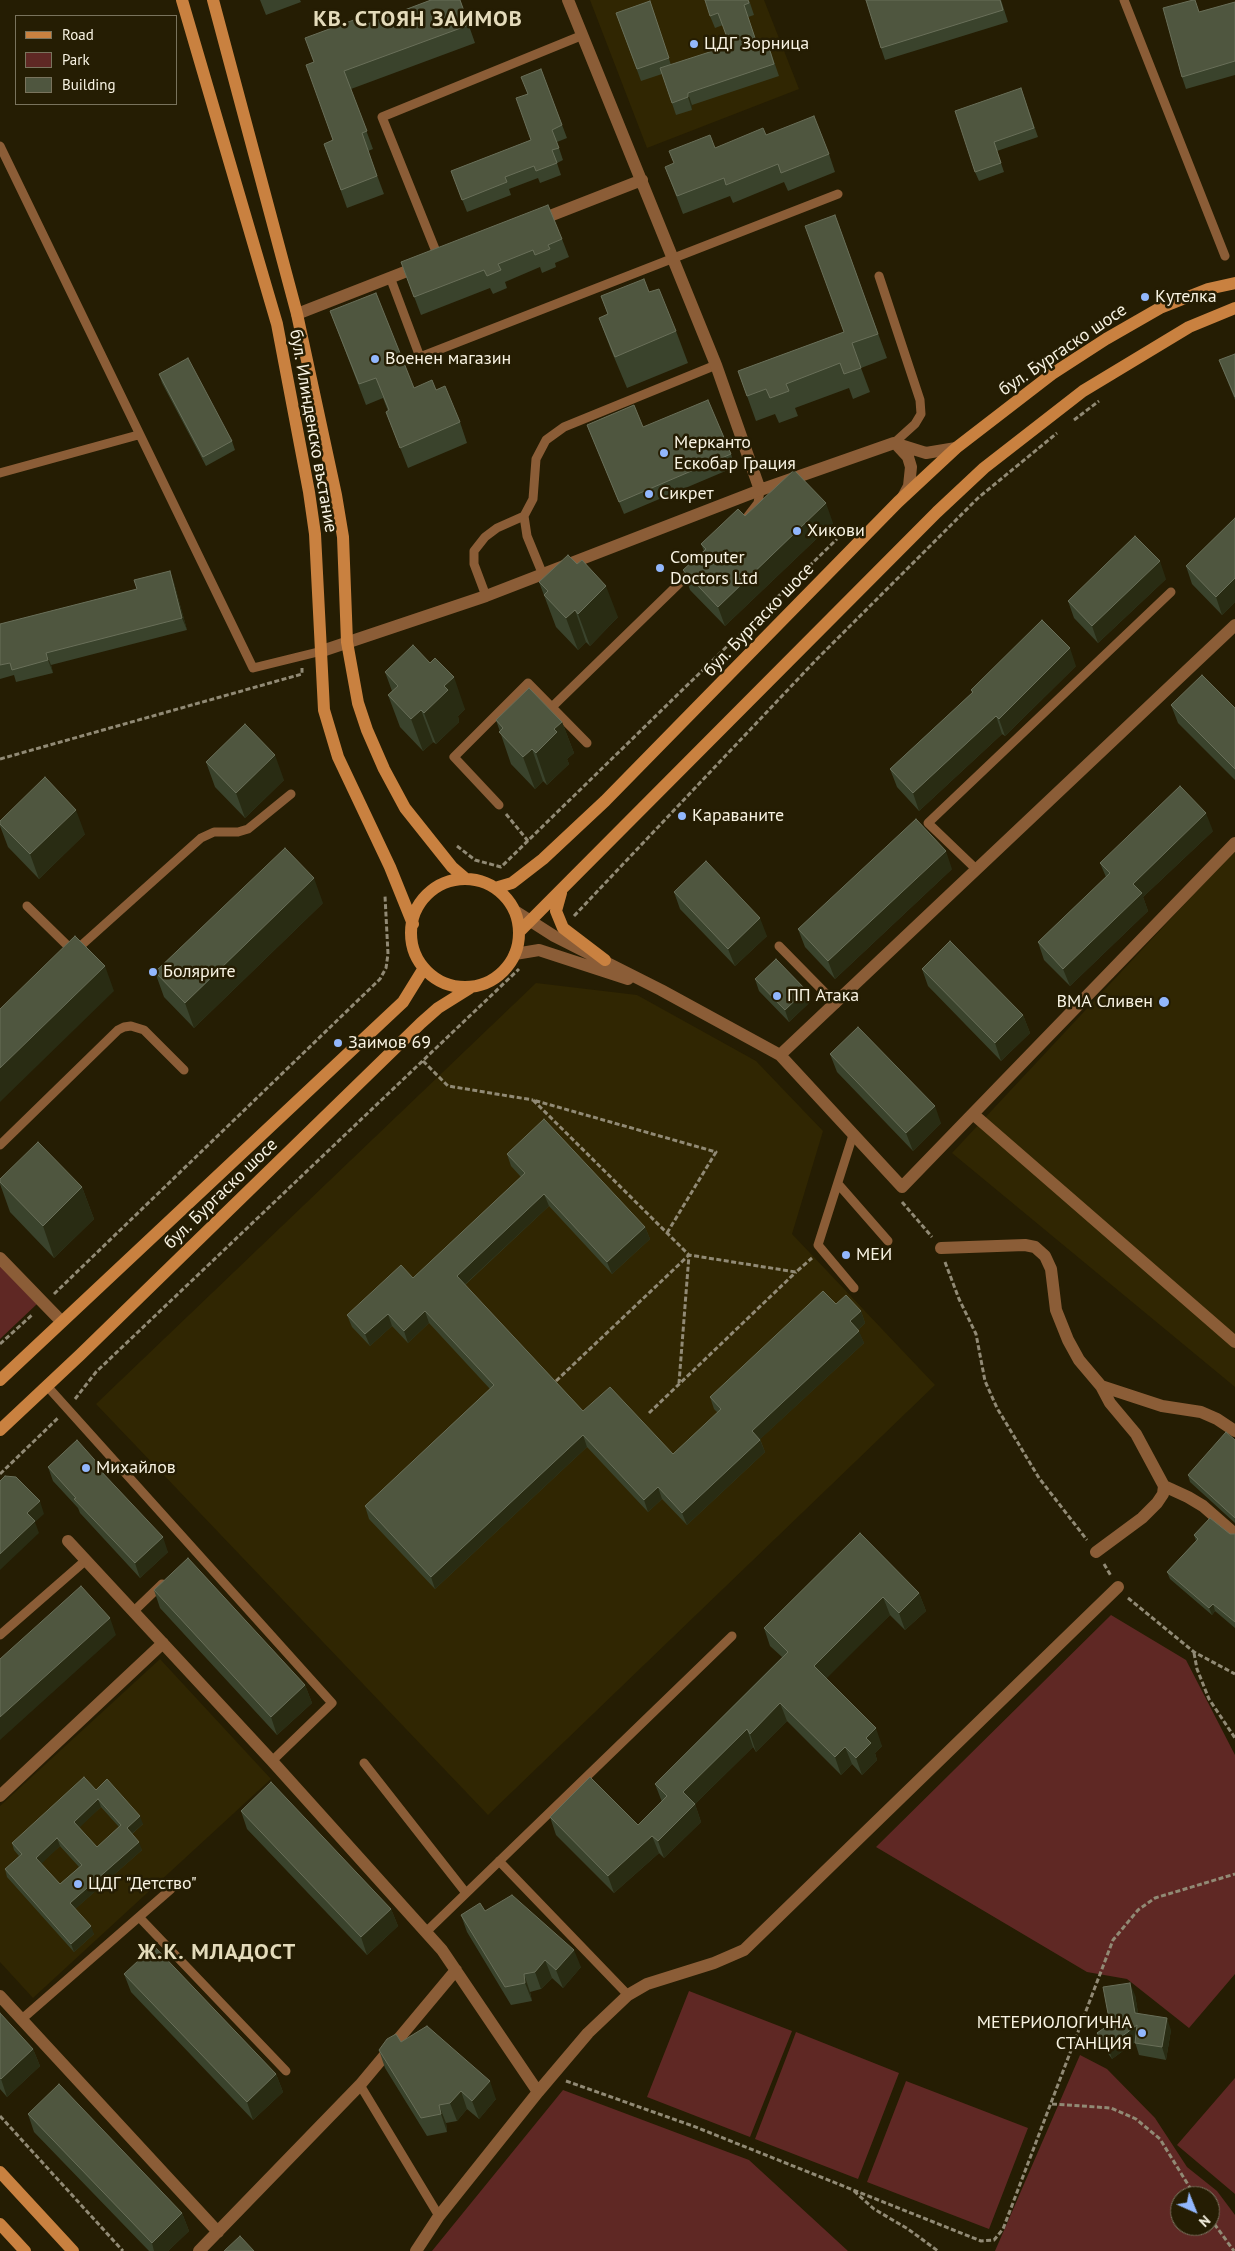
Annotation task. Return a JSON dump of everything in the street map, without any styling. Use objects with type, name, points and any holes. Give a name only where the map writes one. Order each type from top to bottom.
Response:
[{"type":"main road","name":"бул. Илинденско въстание","points":[[182,0],[277,324],[309,492],[314,534],[322,650],[324,710],[345,774],[396,882],[413,924]]},
{"type":"main road","name":"бул. Илинденско въстание","points":[[213,0],[297,314],[343,537],[347,642],[358,703],[366,730],[384,770],[406,808],[452,867],[466,879]]},
{"type":"main road","name":"бул. Бургаско шосе","points":[[495,888],[512,883],[544,859],[605,801],[898,502],[956,448],[1052,374],[1106,339],[1160,308],[1208,289],[1235,283]]},
{"type":"main road","points":[[520,931],[561,892],[719,730],[937,512],[984,468],[1083,391],[1190,327],[1235,308]]},
{"type":"main road","points":[[466,879],[482,882],[495,888],[506,898],[515,911],[520,931],[515,954],[507,967],[497,977],[470,988],[454,986],[437,979],[424,968],[414,950],[412,939],[413,924],[417,908],[430,892],[448,882],[466,879]]},
{"type":"main road","points":[[561,892],[556,911],[563,928],[605,960]]},
{"type":"main road","name":"бул. Бургаско шосе","points":[[0,1380],[403,1002],[424,968]]},
{"type":"main road","name":"бул. Бургаско шосе","points":[[0,1430],[48,1386],[421,1023],[438,1008],[470,988]]},
{"type":"main road","points":[[0,2172],[73,2251]]},
{"type":"main road","points":[[0,2224],[26,2251]]},
{"type":"street","points":[[568,0],[716,365],[760,490]]},
{"type":"street","points":[[522,227],[642,180]]},
{"type":"street","points":[[297,314],[443,257]]},
{"type":"street","points":[[322,650],[486,596],[760,490],[894,443],[926,453],[956,448]]},
{"type":"street","points":[[894,443],[908,457],[911,467],[909,486],[898,502]]},
{"type":"street","points":[[780,1055],[1235,625]]},
{"type":"street","points":[[515,911],[554,936],[605,960],[780,1055],[902,1188],[1235,843]]},
{"type":"street","points":[[515,954],[539,950],[661,990]]},
{"type":"street","points":[[973,1114],[1235,1342]]},
{"type":"street","points":[[941,1248],[1025,1245],[1035,1247],[1045,1256],[1051,1269],[1056,1310],[1068,1340],[1079,1360],[1101,1386],[1110,1403],[1136,1434],[1164,1486],[1163,1494],[1157,1503],[1142,1518],[1096,1552]]},
{"type":"street","points":[[0,1258],[62,1321]]},
{"type":"street","points":[[1101,1386],[1162,1406],[1201,1412],[1217,1419],[1235,1431]]},
{"type":"street","points":[[1164,1486],[1203,1506],[1235,1534]]},
{"type":"street","points":[[68,1541],[272,1761],[426,1932],[456,1970],[538,2092]]},
{"type":"street","points":[[416,2251],[439,2216],[538,2092],[588,2033],[628,1996],[647,1984],[714,1963],[744,1950],[1118,1587]]},
{"type":"street","points":[[0,1796],[163,1643]]},
{"type":"street","points":[[199,2251],[360,2085],[456,1970]]},
{"type":"street","points":[[0,1996],[218,2232]]},
{"type":"lane","points":[[1124,0],[1225,256]]},
{"type":"lane","points":[[443,257],[382,117],[583,35]]},
{"type":"lane","points":[[0,146],[138,435],[253,668],[322,650]]},
{"type":"lane","points":[[390,277],[420,356],[838,194]]},
{"type":"lane","points":[[879,276],[920,400],[921,414],[915,424],[894,443]]},
{"type":"lane","points":[[543,575],[527,536],[524,516],[533,499],[536,459],[546,440],[564,427],[716,365]]},
{"type":"lane","points":[[0,473],[138,435]]},
{"type":"lane","points":[[744,521],[758,503],[760,490]]},
{"type":"lane","points":[[486,596],[474,564],[474,550],[484,537],[497,528],[524,516]]},
{"type":"lane","points":[[552,707],[701,562]]},
{"type":"lane","points":[[977,870],[928,823],[1171,592]]},
{"type":"lane","points":[[499,805],[454,757],[528,683],[587,743]]},
{"type":"lane","points":[[27,906],[71,956],[202,838],[214,832],[238,832],[248,829],[291,794]]},
{"type":"lane","points":[[779,946],[836,1004]]},
{"type":"lane","points":[[0,1146],[118,1030],[124,1027],[131,1026],[144,1030],[184,1070]]},
{"type":"lane","points":[[853,1135],[839,1186],[818,1245],[854,1288]]},
{"type":"lane","points":[[839,1186],[888,1241]]},
{"type":"lane","points":[[48,1386],[192,1555],[332,1702],[272,1761]]},
{"type":"lane","points":[[0,1635],[86,1560]]},
{"type":"lane","points":[[134,1612],[168,1578]]},
{"type":"lane","points":[[426,1932],[732,1636]]},
{"type":"lane","points":[[364,1763],[466,1893]]},
{"type":"lane","points":[[499,1861],[628,1996]]},
{"type":"lane","points":[[22,2019],[171,1889]]},
{"type":"lane","points":[[139,1917],[286,2071]]},
{"type":"lane","points":[[360,2085],[439,2216]]},
{"type":"path","points":[[1072,422],[1104,398]]},
{"type":"path","points":[[563,928],[816,660],[978,498],[1064,428]]},
{"type":"path","points":[[434,845],[449,840],[475,860],[501,867],[843,533]]},
{"type":"path","points":[[0,758],[302,674],[304,655]]},
{"type":"path","points":[[499,805],[528,841]]},
{"type":"path","points":[[0,1344],[44,1304],[380,979],[386,968],[388,954],[388,927],[384,898],[396,882]]},
{"type":"path","points":[[0,1474],[68,1409],[96,1372],[539,950]]},
{"type":"path","points":[[423,1060],[448,1086],[533,1100],[716,1152],[667,1233]]},
{"type":"path","points":[[533,1100],[689,1255],[796,1272]]},
{"type":"path","points":[[902,1188],[900,1198],[904,1207],[941,1248],[959,1299],[976,1334],[985,1381],[997,1408],[1039,1478],[1096,1552],[1118,1587],[1135,1605],[1194,1652],[1235,1674]]},
{"type":"path","points":[[648,1413],[822,1249]]},
{"type":"path","points":[[556,1381],[689,1255]]},
{"type":"path","points":[[680,1383],[689,1255]]},
{"type":"path","points":[[1194,1652],[1197,1669],[1209,1699],[1235,1738]]},
{"type":"path","points":[[552,2076],[693,2126],[981,2241],[994,2240],[1003,2228],[1052,2104],[1113,1940],[1138,1910],[1155,1898],[1235,1874]]},
{"type":"path","points":[[1052,2104],[1111,2108],[1136,2119],[1160,2139],[1189,2186]]},
{"type":"path","points":[[0,2116],[123,2251]]},
{"type":"path","points":[[851,2189],[874,2209],[908,2229],[938,2251]]},
{"type":"path","points":[[1220,2232],[1234,2251]]},
{"type":"shaded area","name":"ЦДГ Зорница","points":[[590,0],[764,0],[799,89],[647,148]]},
{"type":"shaded area","name":"ВМА Сливен","points":[[1235,850],[1235,1387],[952,1153]]},
{"type":"shaded area","points":[[536,983],[637,995],[756,1061],[823,1131],[792,1234],[935,1385],[488,1815],[96,1404]]},
{"type":"shaded area","name":"ЦДГ \"Детство\"","points":[[160,1659],[271,1779],[33,1998],[0,1962],[0,1806]]},
{"type":"green space","points":[[0,1266],[37,1304],[0,1339]]},
{"type":"green space","points":[[1111,1615],[1186,1660],[1235,1755],[1235,1974],[1189,2028],[1127,1979],[1087,1972],[876,1847]]},
{"type":"green space","points":[[689,1991],[792,2031],[750,2137],[647,2097]]},
{"type":"green space","points":[[796,2032],[899,2073],[858,2179],[755,2139]]},
{"type":"green space","points":[[1080,2055],[1107,2069],[1155,2118],[1187,2167],[1211,2186],[1170,2186],[1170,2236],[1220,2236],[1220,2195],[1235,2215],[1235,2251],[995,2251]]},
{"type":"green space","points":[[1235,2078],[1235,2194],[1177,2145]]},
{"type":"green space","points":[[906,2081],[1028,2128],[989,2229],[867,2182]]},
{"type":"green space","points":[[563,2090],[749,2160],[848,2251],[432,2251]]},
{"type":"building","points":[[431,0],[460,0],[469,25],[344,71],[367,131],[362,133],[377,176],[341,190],[324,144],[333,140],[306,65],[314,62],[305,38],[359,18],[362,26]]},
{"type":"building","points":[[705,0],[748,0],[749,3],[744,5],[757,44],[767,41],[774,64],[688,93],[688,97],[672,103],[660,68],[722,48],[720,43],[728,40],[718,13],[710,16]]},
{"type":"building","points":[[866,0],[1000,0],[1003,10],[881,48]]},
{"type":"building","points":[[1195,0],[1199,12],[1235,2],[1235,61],[1182,77],[1163,8]]},
{"type":"building","points":[[650,1],[669,58],[637,69],[616,13]]},
{"type":"building","points":[[541,69],[562,125],[552,130],[559,148],[552,150],[557,163],[536,171],[534,166],[505,177],[507,182],[462,200],[451,171],[531,140],[516,98],[528,94],[521,77]]},
{"type":"building","points":[[1021,88],[1034,128],[994,142],[1001,163],[975,172],[955,111]]},
{"type":"building","points":[[814,116],[829,154],[781,173],[778,164],[726,185],[724,178],[677,196],[665,167],[674,163],[669,151],[710,135],[715,148],[763,128],[766,135]]},
{"type":"building","points":[[548,205],[562,239],[548,245],[550,249],[535,255],[533,250],[498,264],[501,270],[487,276],[484,270],[414,297],[401,262]]},
{"type":"building","points":[[835,215],[878,334],[852,343],[861,368],[844,374],[840,363],[786,384],[789,391],[770,398],[766,389],[747,396],[738,371],[844,332],[805,226]]},
{"type":"building","points":[[644,279],[649,292],[659,289],[676,331],[615,357],[599,318],[608,314],[601,296]]},
{"type":"building","points":[[376,293],[414,388],[432,380],[436,390],[445,386],[460,422],[400,448],[386,412],[389,410],[376,378],[359,384],[330,311]]},
{"type":"building","points":[[1235,354],[1235,397],[1219,360]]},
{"type":"building","points":[[188,358],[232,441],[203,457],[159,374]]},
{"type":"building","name":"Мерканто Ескобар Грация","points":[[708,400],[731,454],[619,502],[587,425],[634,405],[643,427]]},
{"type":"building","points":[[794,470],[826,503],[718,607],[683,570],[706,549],[701,544],[738,509],[745,516]]},
{"type":"building","points":[[1235,518],[1235,578],[1216,597],[1186,566]]},
{"type":"building","points":[[1135,536],[1160,561],[1092,626],[1068,601]]},
{"type":"building","points":[[568,555],[577,564],[582,560],[606,586],[578,614],[575,610],[566,618],[544,595],[548,591],[539,582]]},
{"type":"building","points":[[170,571],[182,618],[46,653],[48,660],[12,670],[10,663],[0,665],[0,624],[137,589],[134,580]]},
{"type":"building","points":[[1042,620],[1070,648],[999,719],[996,716],[913,793],[890,769],[973,692],[971,690]]},
{"type":"building","points":[[413,645],[430,663],[435,658],[454,677],[444,686],[448,690],[424,713],[421,710],[411,719],[388,695],[398,686],[385,672]]},
{"type":"building","points":[[1202,675],[1235,708],[1235,769],[1171,705]]},
{"type":"building","points":[[529,688],[562,722],[554,729],[557,732],[536,753],[532,749],[523,757],[499,732],[503,728],[496,720]]},
{"type":"building","points":[[245,724],[275,755],[236,793],[206,762]]},
{"type":"building","points":[[45,777],[76,810],[30,854],[0,824],[0,821]]},
{"type":"building","points":[[1180,786],[1206,813],[1133,884],[1142,893],[1063,969],[1038,942],[1110,873],[1100,863]]},
{"type":"building","points":[[916,819],[946,851],[828,961],[798,929]]},
{"type":"building","points":[[285,848],[314,878],[185,1003],[155,972]]},
{"type":"building","points":[[706,861],[760,918],[728,949],[674,892]]},
{"type":"building","points":[[75,936],[105,966],[0,1068],[0,1009]]},
{"type":"building","points":[[950,941],[1023,1015],[995,1043],[922,969]]},
{"type":"building","points":[[776,959],[806,990],[785,1010],[755,979]]},
{"type":"building","points":[[858,1027],[935,1106],[906,1133],[830,1054]]},
{"type":"building","points":[[544,1119],[645,1227],[607,1262],[544,1194],[457,1276],[583,1411],[610,1387],[673,1454],[721,1409],[710,1397],[823,1291],[836,1304],[846,1295],[861,1311],[850,1321],[859,1331],[752,1431],[760,1440],[682,1513],[658,1487],[644,1500],[583,1435],[431,1577],[365,1506],[494,1385],[425,1311],[404,1331],[388,1314],[365,1334],[347,1315],[401,1265],[413,1278],[525,1173],[507,1154]]},
{"type":"building","points":[[38,1142],[82,1187],[43,1226],[0,1182],[0,1179]]},
{"type":"building","points":[[1226,1432],[1235,1440],[1235,1518],[1188,1475]]},
{"type":"building","points":[[77,1440],[101,1467],[99,1469],[163,1537],[135,1563],[74,1499],[76,1498],[48,1467]]},
{"type":"building","points":[[5,1476],[16,1477],[40,1501],[27,1513],[35,1521],[0,1554],[0,1481]]},
{"type":"building","points":[[1210,1518],[1230,1534],[1235,1534],[1235,1622],[1213,1604],[1209,1608],[1167,1572],[1198,1539],[1194,1535]]},
{"type":"building","points":[[860,1533],[919,1593],[899,1613],[883,1597],[814,1666],[876,1728],[866,1738],[871,1743],[856,1758],[845,1747],[835,1757],[780,1703],[750,1734],[747,1729],[683,1792],[695,1804],[658,1841],[652,1836],[608,1876],[550,1817],[590,1777],[638,1825],[667,1796],[655,1784],[788,1652],[764,1628]]},
{"type":"building","points":[[188,1558],[305,1685],[271,1717],[154,1590]]},
{"type":"building","points":[[81,1586],[110,1618],[0,1717],[0,1659]]},
{"type":"building","points":[[84,1777],[96,1790],[107,1779],[140,1816],[127,1828],[139,1842],[70,1903],[91,1926],[71,1944],[5,1869],[22,1854],[12,1843]],"holes":[[[98,1799],[121,1825],[97,1847],[74,1822]],[[57,1838],[82,1865],[60,1884],[36,1858]]]},
{"type":"building","points":[[271,1782],[391,1909],[361,1937],[241,1811]]},
{"type":"building","points":[[512,1895],[574,1950],[556,1970],[545,1960],[535,1972],[524,1974],[525,1983],[505,1987],[461,1915],[480,1903],[485,1911]]},
{"type":"building","points":[[154,1946],[276,2074],[247,2102],[124,1974]]},
{"type":"building","points":[[1130,1983],[1135,2013],[1167,2018],[1162,2047],[1135,2043],[1137,2025],[1108,2047],[1097,2033],[1110,2024],[1103,1987]]},
{"type":"building","points":[[0,2013],[33,2049],[1,2079],[0,2078]]},
{"type":"building","points":[[427,2026],[490,2081],[472,2101],[461,2091],[450,2103],[439,2105],[441,2114],[421,2118],[379,2050],[387,2039],[396,2034],[401,2042]]},
{"type":"building","points":[[59,2084],[182,2213],[152,2243],[28,2114]]},
{"type":"building","points":[[240,2236],[254,2251],[224,2251]]},
{"type":"place","name":"ЦДГ Зорница","points":[[694,44]]},
{"type":"place","name":"Кутелка","points":[[1145,297]]},
{"type":"place","name":"Военен магазин","points":[[375,359]]},
{"type":"place","name":"Мерканто Ескобар Грация","points":[[664,453]]},
{"type":"place","name":"Сикрет","points":[[649,494]]},
{"type":"place","name":"Хикови","points":[[797,531]]},
{"type":"place","name":"Computer Doctors Ltd","points":[[660,568]]},
{"type":"place","name":"Караваните","points":[[682,816]]},
{"type":"place","name":"Болярите","points":[[153,972]]},
{"type":"place","name":"ПП Атака","points":[[777,996]]},
{"type":"place","name":"ВМА Сливен","points":[[1164,1002]]},
{"type":"place","name":"Заимов 69","points":[[338,1043]]},
{"type":"place","name":"МЕИ","points":[[846,1255]]},
{"type":"place","name":"Михайлов","points":[[86,1468]]},
{"type":"place","name":"ЦДГ \"Детство\"","points":[[78,1884]]},
{"type":"place","name":"МЕТЕРИОЛОГИЧНА СТАНЦИЯ","points":[[1142,2033]]},
{"type":"district","name":"КВ. СТОЯН ЗАИМОВ","points":[[418,20]]},
{"type":"district","name":"Ж.К. МЛАДОСТ","points":[[217,1953]]}]
